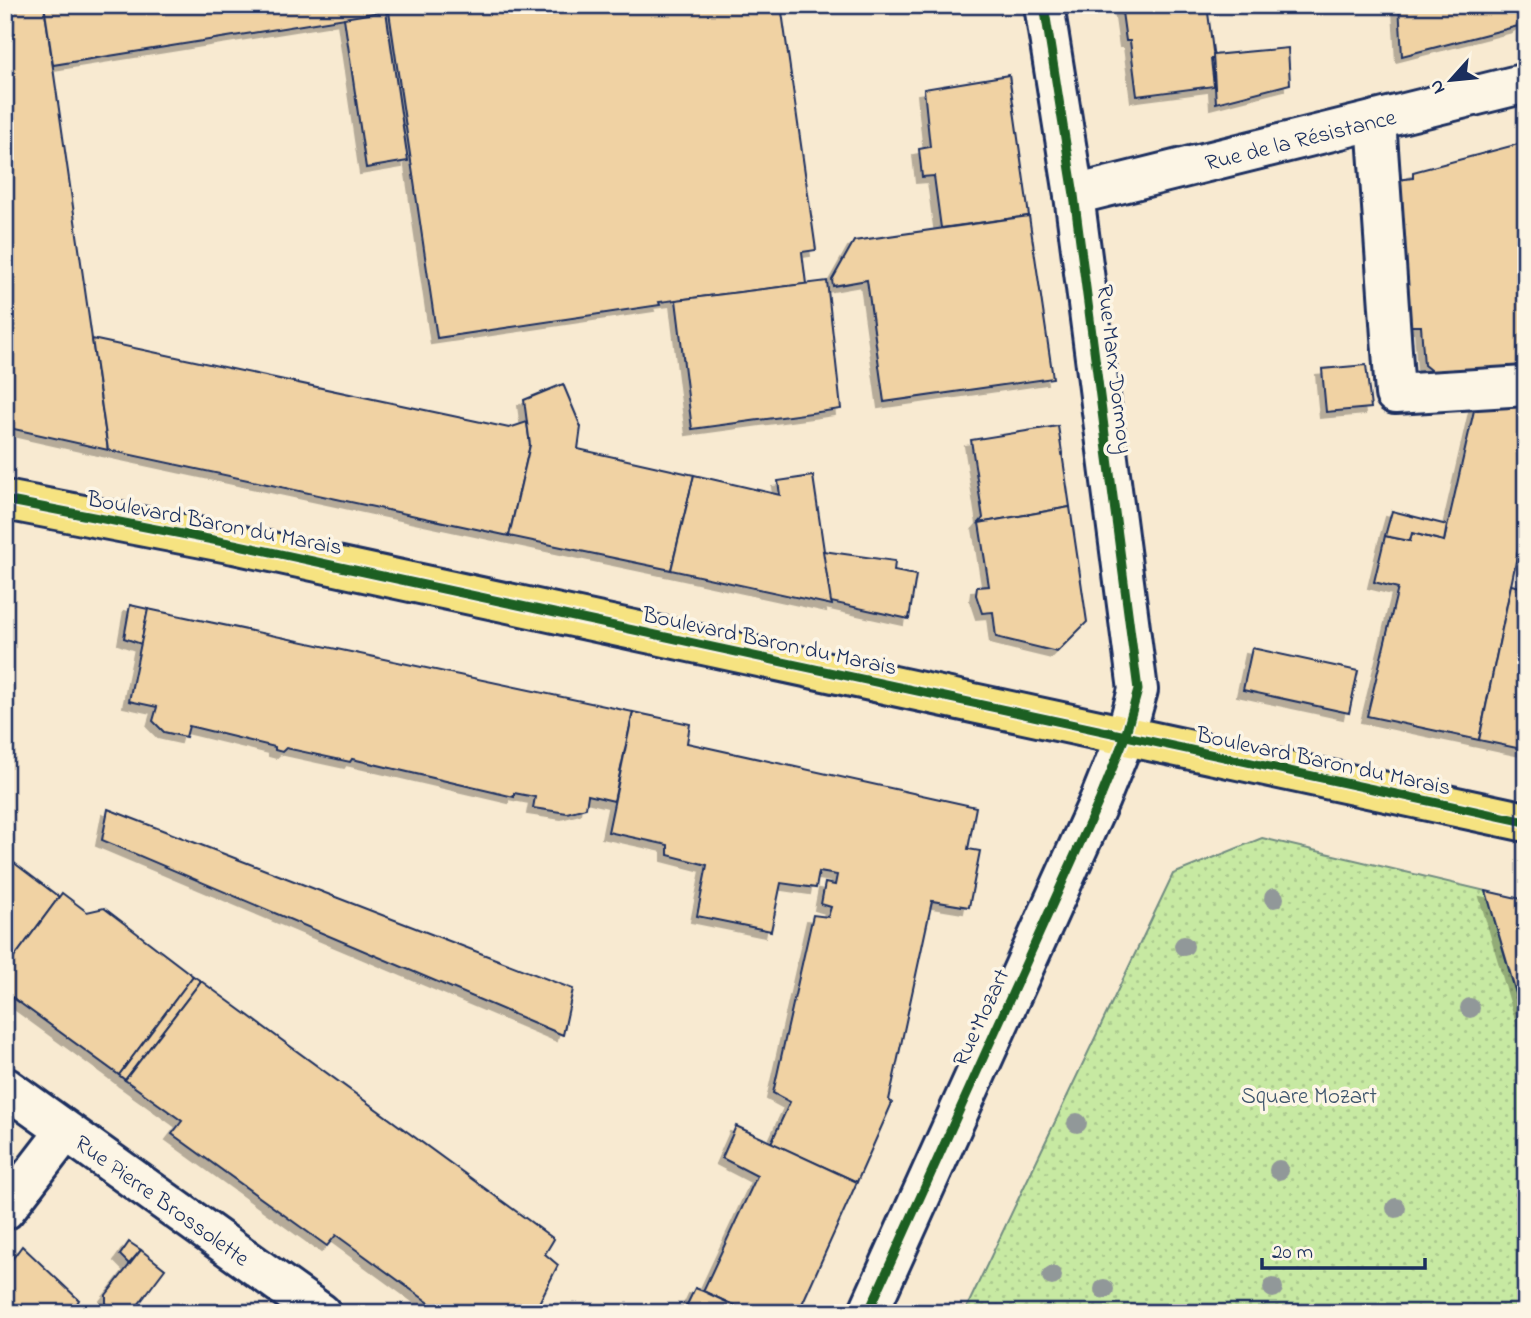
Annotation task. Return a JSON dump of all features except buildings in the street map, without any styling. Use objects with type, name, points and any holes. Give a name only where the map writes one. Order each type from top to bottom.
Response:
[{"type":"main road","name":"Boulevard Baron du Marais","points":[[5,500],[248,547],[1526,822]]},
{"type":"street","name":"Rue Marx Dormoy","points":[[1044,5],[1074,195],[1138,690],[1125,737]]},
{"type":"street","name":"Rue de la Résistance","points":[[1074,195],[1526,83]]},
{"type":"street","points":[[1376,120],[1395,394],[1526,386]]},
{"type":"street","name":"Rue Mozart","points":[[867,1313],[1100,799],[1125,737]]},
{"type":"street","name":"Rue Pierre Brossolette","points":[[5,1087],[321,1313]]},
{"type":"street","points":[[5,1210],[65,1132]]},
{"type":"green space","name":"Square Mozart","points":[[1262,838],[1486,891],[1526,1028],[1526,1313],[964,1313],[1173,874]]},
{"type":"cycle path","points":[[868,1313],[1100,799],[1125,737],[1138,690],[1074,195],[1044,5]]},
{"type":"cycle path","points":[[5,500],[234,544],[1526,822]]}]
